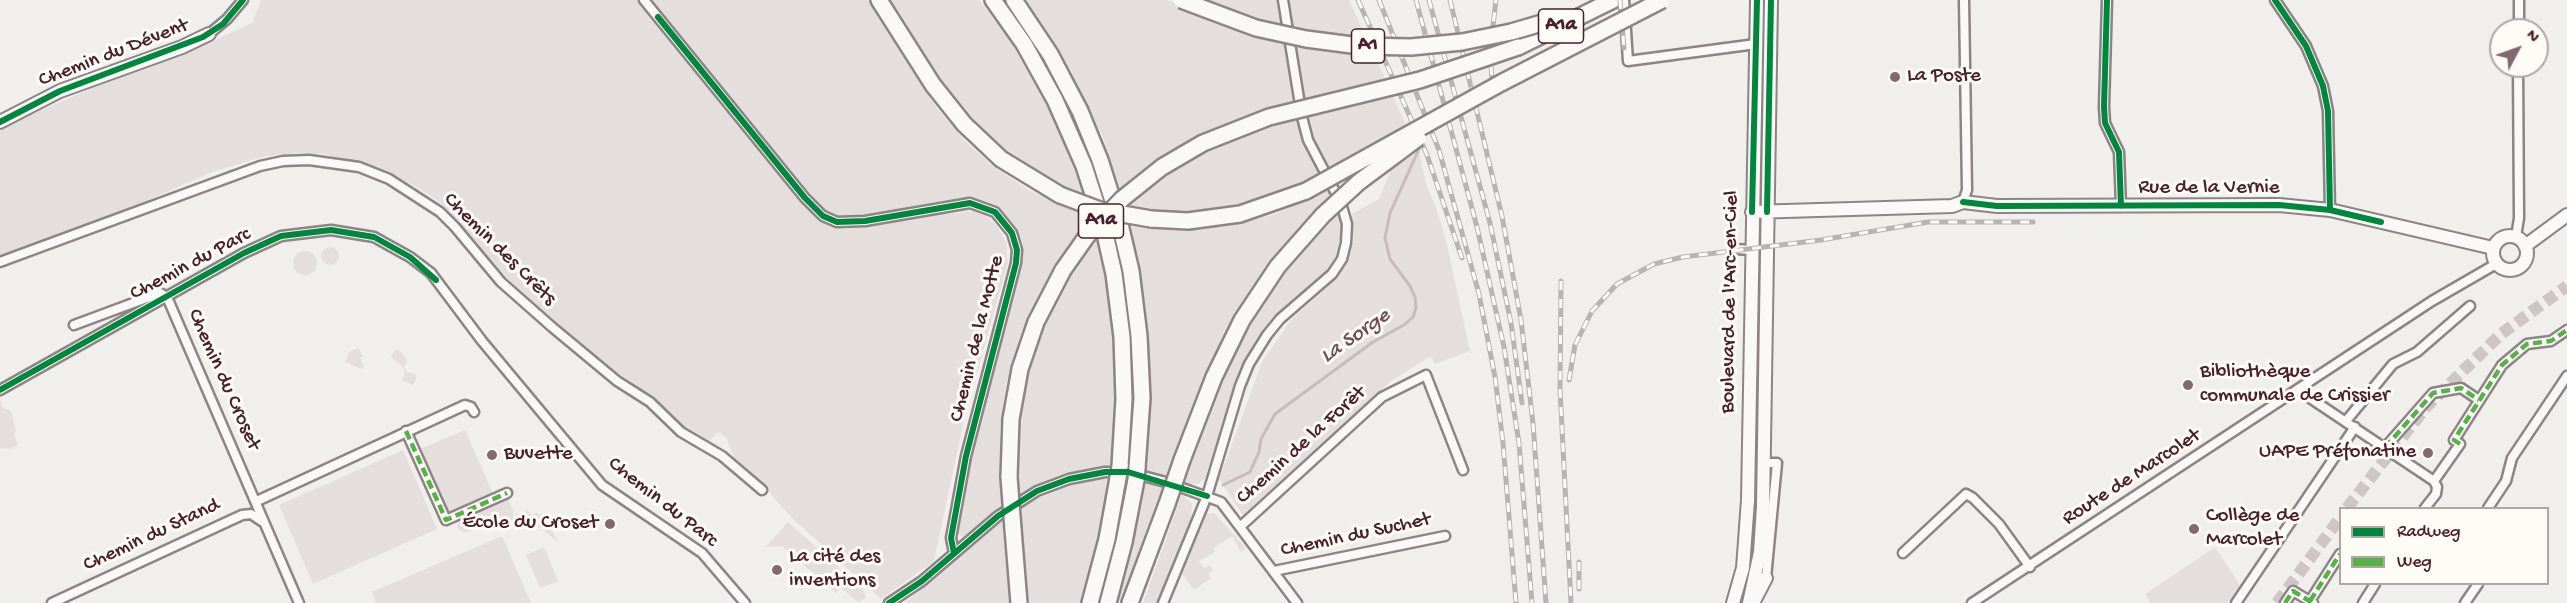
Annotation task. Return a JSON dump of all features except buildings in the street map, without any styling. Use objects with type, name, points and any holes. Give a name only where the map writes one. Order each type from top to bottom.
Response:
[{"type":"highway","points":[[879,0],[933,85],[970,130],[1014,168],[1060,195],[1100,210],[1151,219],[1188,221],[1240,214],[1306,191],[1464,103],[1662,0]]},
{"type":"highway","name":"A1a","points":[[993,0],[1035,63],[1065,119],[1084,166],[1102,225],[1115,283],[1122,337],[1124,407],[1119,472],[1107,539],[1090,603]]},
{"type":"highway","name":"A1a","points":[[1014,0],[1050,54],[1080,111],[1100,160],[1119,220],[1131,271],[1139,336],[1142,398],[1136,474],[1124,542],[1108,603]]},
{"type":"highway","name":"A1","points":[[1181,0],[1232,20],[1281,34],[1331,43],[1385,47],[1437,45],[1487,38],[1608,2]]},
{"type":"highway","name":"A1a","points":[[1019,603],[1009,477],[1011,418],[1020,369],[1038,316],[1063,270],[1087,236],[1122,199],[1162,167],[1203,143],[1269,117],[1396,87],[1484,60],[1518,47],[1608,2]]},
{"type":"highway","points":[[1130,603],[1214,377],[1242,320],[1278,266],[1323,215],[1367,176],[1464,103]]},
{"type":"main road","name":"Boulevard de l'Arc-en-Ciel","points":[[1733,603],[1743,568],[1748,500],[1757,0]]},
{"type":"main road","name":"Boulevard de l'Arc-en-Ciel","points":[[1751,603],[1760,552],[1764,463],[1771,0]]},
{"type":"main road","name":"Chemin du Dévent","points":[[0,122],[60,91],[182,47],[209,34]]},
{"type":"main road","name":"Rue de la Vernie","points":[[1752,212],[1952,206],[1963,201],[1997,206],[2279,205],[2330,210],[2493,248]]},
{"type":"main road","points":[[2521,241],[2527,256],[2521,266],[2505,270],[2496,264],[2493,248],[2500,239],[2521,241],[2567,215]]},
{"type":"main road","points":[[1751,603],[1766,579]]},
{"type":"street","points":[[209,34],[227,19],[243,0]]},
{"type":"street","name":"Chemin de la Motte","points":[[644,0],[805,198],[823,216],[837,222],[865,221],[970,203],[995,212],[1012,233],[1016,245],[1016,263],[966,456],[951,538],[954,553]]},
{"type":"street","points":[[1163,603],[1207,495],[1240,386],[1258,347],[1280,320],[1332,274],[1342,259],[1346,243],[1347,224],[1341,203],[1308,140],[1302,117],[1283,0]]},
{"type":"street","points":[[1624,0],[1628,61],[1756,44]]},
{"type":"street","points":[[1963,201],[1966,190],[1964,0]]},
{"type":"street","points":[[2108,0],[2104,119],[2119,152],[2121,206]]},
{"type":"street","points":[[2275,0],[2306,46],[2323,86],[2328,111],[2330,210]]},
{"type":"street","points":[[2519,0],[2519,18]]},
{"type":"street","points":[[2518,78],[2521,241]]},
{"type":"street","name":"Chemin des Crêts","points":[[0,262],[260,166],[283,161],[309,160],[359,167],[389,179],[435,208],[456,227],[501,282],[552,327],[616,381],[650,402],[681,432],[722,456],[762,490]]},
{"type":"street","name":"Chemin du Parc","points":[[0,390],[281,236],[331,230],[374,237],[410,256],[436,280],[489,349],[602,484],[702,553],[745,603]]},
{"type":"street","points":[[1736,249],[1751,250]]},
{"type":"street","name":"Route de Marcolet","points":[[1972,603],[2432,301],[2496,264]]},
{"type":"street","name":"Chemin du Croset","points":[[75,325],[160,294],[166,297],[257,501],[299,603]]},
{"type":"street","points":[[2346,421],[2393,364],[2417,352],[2470,306]]},
{"type":"street","points":[[2434,482],[2460,444],[2454,440],[2502,365],[2527,344],[2551,341],[2567,330]]},
{"type":"street","name":"Chemin de la Forêt","points":[[1241,526],[1382,397],[1426,375],[1463,470]]},
{"type":"street","points":[[2489,507],[2506,481],[2512,458],[2567,376]]},
{"type":"street","points":[[2388,449],[2389,443],[2433,393],[2461,388],[2479,400]]},
{"type":"street","points":[[2298,390],[2434,482],[2437,487],[2436,494],[2426,507]]},
{"type":"street","points":[[257,501],[465,405],[471,406],[474,412]]},
{"type":"street","points":[[2236,603],[2355,427]]},
{"type":"street","points":[[406,431],[446,520],[507,493]]},
{"type":"street","points":[[1764,463],[1777,463],[1770,561],[1766,579]]},
{"type":"street","points":[[889,603],[922,580],[982,528],[1019,502],[1037,491],[1070,479],[1105,472],[1128,472],[1207,495]]},
{"type":"street","points":[[1903,553],[1966,494],[1999,524],[2030,567]]},
{"type":"street","name":"Chemin de la Forêt","points":[[1207,495],[1221,502],[1297,603]]},
{"type":"street","name":"Chemin du Stand","points":[[52,603],[242,515],[255,515],[266,525]]},
{"type":"street","name":"Chemin du Suchet","points":[[1274,571],[1445,536]]},
{"type":"street","points":[[2285,603],[2294,591],[2312,602],[2339,556]]},
{"type":"street","points":[[2362,603],[2374,585]]},
{"type":"street","points":[[2465,603],[2477,585]]},
{"type":"shaded area","points":[[261,0],[868,0],[936,107],[968,144],[993,166],[1030,191],[1096,218],[1040,292],[1020,336],[1006,384],[1000,429],[1001,506],[963,538],[957,533],[971,458],[1020,268],[1020,241],[1010,223],[997,208],[982,202],[968,199],[946,203],[949,214],[972,211],[986,216],[997,226],[1006,242],[1008,263],[966,411],[934,561],[881,599],[791,517],[765,488],[735,461],[726,437],[718,432],[708,443],[679,424],[655,400],[588,351],[514,285],[441,203],[417,187],[383,170],[325,154],[298,153],[266,156],[212,172],[82,229],[0,258],[0,131],[18,120],[124,75],[202,46],[252,23]]},
{"type":"shaded area","points":[[886,0],[979,0],[1009,39],[1052,112],[1086,199],[1052,183],[1003,151],[974,124],[947,93]]},
{"type":"shaded area","points":[[1026,0],[1167,0],[1287,42],[1300,130],[1321,176],[1281,194],[1241,207],[1195,214],[1127,210],[1102,135],[1066,62]]},
{"type":"shaded area","points":[[1207,0],[1279,0],[1286,27],[1233,12]]},
{"type":"shaded area","points":[[1288,0],[1349,0],[1407,127],[1330,171],[1312,139],[1306,118]]},
{"type":"shaded area","points":[[1419,151],[1427,188],[1436,207],[1446,240],[1470,351],[1435,364],[1431,356],[1391,381],[1243,515],[1219,479],[1263,360],[1292,319],[1329,286],[1346,264],[1354,242],[1352,214],[1379,199],[1392,168]]},
{"type":"shaded area","points":[[1327,190],[1332,198],[1280,253],[1170,476],[1146,470],[1151,390],[1148,328],[1131,226],[1162,230],[1228,226],[1273,215]]},
{"type":"shaded area","points":[[1338,209],[1342,234],[1333,264],[1321,278],[1269,322],[1257,338],[1243,364],[1205,478],[1198,484],[1185,484],[1202,428],[1225,371],[1259,308],[1284,272],[1321,226]]},
{"type":"shaded area","points":[[1096,234],[1108,291],[1113,338],[1115,412],[1111,468],[1071,472],[1047,480],[1016,497],[1014,440],[1024,376],[1044,320],[1069,273]]},
{"type":"shaded area","points":[[330,247],[336,250],[339,256],[336,262],[330,265],[324,262],[321,256],[324,250]]},
{"type":"shaded area","points":[[305,251],[313,255],[317,263],[313,271],[305,275],[297,271],[293,263],[297,255]]},
{"type":"shaded area","points":[[358,348],[363,356],[360,358],[364,367],[361,369],[345,362],[349,352]]},
{"type":"shaded area","points":[[395,350],[399,350],[406,358],[407,363],[404,366],[407,372],[417,377],[413,385],[402,380],[405,373],[402,366],[391,357]]},
{"type":"shaded area","points":[[0,397],[2,407],[11,411],[16,430],[14,435],[18,444],[12,449],[0,448]]},
{"type":"shaded area","points":[[465,430],[494,496],[448,515],[418,450]]},
{"type":"shaded area","points":[[403,450],[437,529],[313,584],[279,505]]},
{"type":"shaded area","points":[[1109,478],[1103,517],[1080,603],[1024,603],[1017,508],[1066,486]]},
{"type":"shaded area","points":[[1145,482],[1166,487],[1123,603],[1118,603],[1131,553]]},
{"type":"shaded area","points":[[1182,494],[1192,504],[1191,518],[1157,603],[1143,603]]},
{"type":"shaded area","points":[[507,496],[513,510],[513,520],[498,520],[465,533],[457,528],[462,515]]},
{"type":"shaded area","points":[[527,510],[532,516],[536,512],[539,515],[542,513],[558,542],[541,528],[515,520],[516,513],[522,515]]},
{"type":"shaded area","points":[[1214,513],[1246,548],[1241,552],[1232,536],[1213,548],[1215,552],[1199,561],[1204,568],[1210,565],[1213,570],[1208,573],[1211,578],[1194,590],[1182,574],[1207,514]]},
{"type":"shaded area","points":[[1002,519],[1009,603],[904,603],[940,575]]},
{"type":"shaded area","points":[[788,522],[863,589],[866,598],[858,602],[841,588],[836,593],[782,546],[766,547]]},
{"type":"shaded area","points":[[502,536],[531,603],[376,603],[372,592]]},
{"type":"shaded area","points":[[544,547],[558,581],[540,588],[526,555]]},
{"type":"shaded area","points":[[2215,547],[2240,585],[2227,603],[2150,603],[2145,594]]},
{"type":"waterway","name":"La Sorge","points":[[1223,485],[1250,472],[1259,452],[1261,439],[1275,414],[1373,342],[1404,325],[1413,317],[1416,308],[1415,297],[1410,286],[1390,259],[1385,238],[1390,213],[1419,149]]},
{"type":"tunnel","points":[[2348,507],[2426,407],[2501,334],[2567,286]]},
{"type":"tunnel","points":[[2277,603],[2339,519]]},
{"type":"railway","points":[[1358,0],[1427,155],[1462,258]]},
{"type":"railway","points":[[1379,0],[1439,150],[1479,294],[1495,377],[1503,443],[1516,603]]},
{"type":"railway","points":[[1416,0],[1477,227],[1504,347],[1519,443],[1532,603]]},
{"type":"railway","points":[[1429,0],[1490,223],[1511,323],[1522,403]]},
{"type":"railway","points":[[1450,0],[1502,216],[1521,320],[1533,423],[1546,603]]},
{"type":"railway","points":[[1493,93],[1490,52],[1496,0]]},
{"type":"railway","points":[[1620,0],[1624,48]]},
{"type":"railway","points":[[1569,380],[1575,345],[1592,311],[1617,284],[1654,264],[1683,257],[1821,240],[1928,222],[2033,222]]},
{"type":"railway","points":[[1561,281],[1560,389],[1571,603]]},
{"type":"railway","points":[[1579,562],[1579,589]]},
{"type":"marked path","points":[[2460,444],[2454,440],[2502,365],[2527,344],[2551,341],[2567,330]]},
{"type":"marked path","points":[[2388,449],[2389,443],[2433,393],[2461,388],[2479,400]]},
{"type":"marked path","points":[[406,431],[446,520],[507,493]]},
{"type":"marked path","points":[[2310,601],[2339,556]]},
{"type":"marked path","points":[[2285,603],[2293,591],[2313,603]]},
{"type":"cycle path","points":[[0,122],[60,91],[203,37],[223,24],[243,0]]},
{"type":"cycle path","points":[[1752,212],[1757,0]]},
{"type":"cycle path","points":[[1767,212],[1771,0]]},
{"type":"cycle path","points":[[2107,0],[2105,123],[2119,152],[2121,206]]},
{"type":"cycle path","points":[[2275,0],[2306,46],[2323,86],[2328,111],[2330,210]]},
{"type":"cycle path","points":[[658,17],[805,198],[823,216],[837,222],[865,221],[970,203],[995,212],[1012,233],[1017,250],[1016,263],[966,456],[951,538],[954,553]]},
{"type":"cycle path","points":[[1963,202],[1997,206],[2279,205],[2330,210],[2381,222]]},
{"type":"cycle path","points":[[0,390],[244,253],[281,236],[331,230],[374,237],[410,257],[436,280]]},
{"type":"cycle path","points":[[889,603],[922,581],[998,516],[1037,491],[1069,479],[1105,472],[1128,472],[1207,496]]},
{"type":"place","name":"La Poste","points":[[1895,77]]},
{"type":"place","name":"Bibliothèque communale de Crissier","points":[[2188,385]]},
{"type":"place","name":"UAPE Préfonatine","points":[[2428,453]]},
{"type":"place","name":"Buvette","points":[[492,455]]},
{"type":"place","name":"École du Croset","points":[[610,524]]},
{"type":"place","name":"Collège de Marcolet","points":[[2194,529]]},
{"type":"place","name":"La cité des inventions","points":[[777,570]]}]
